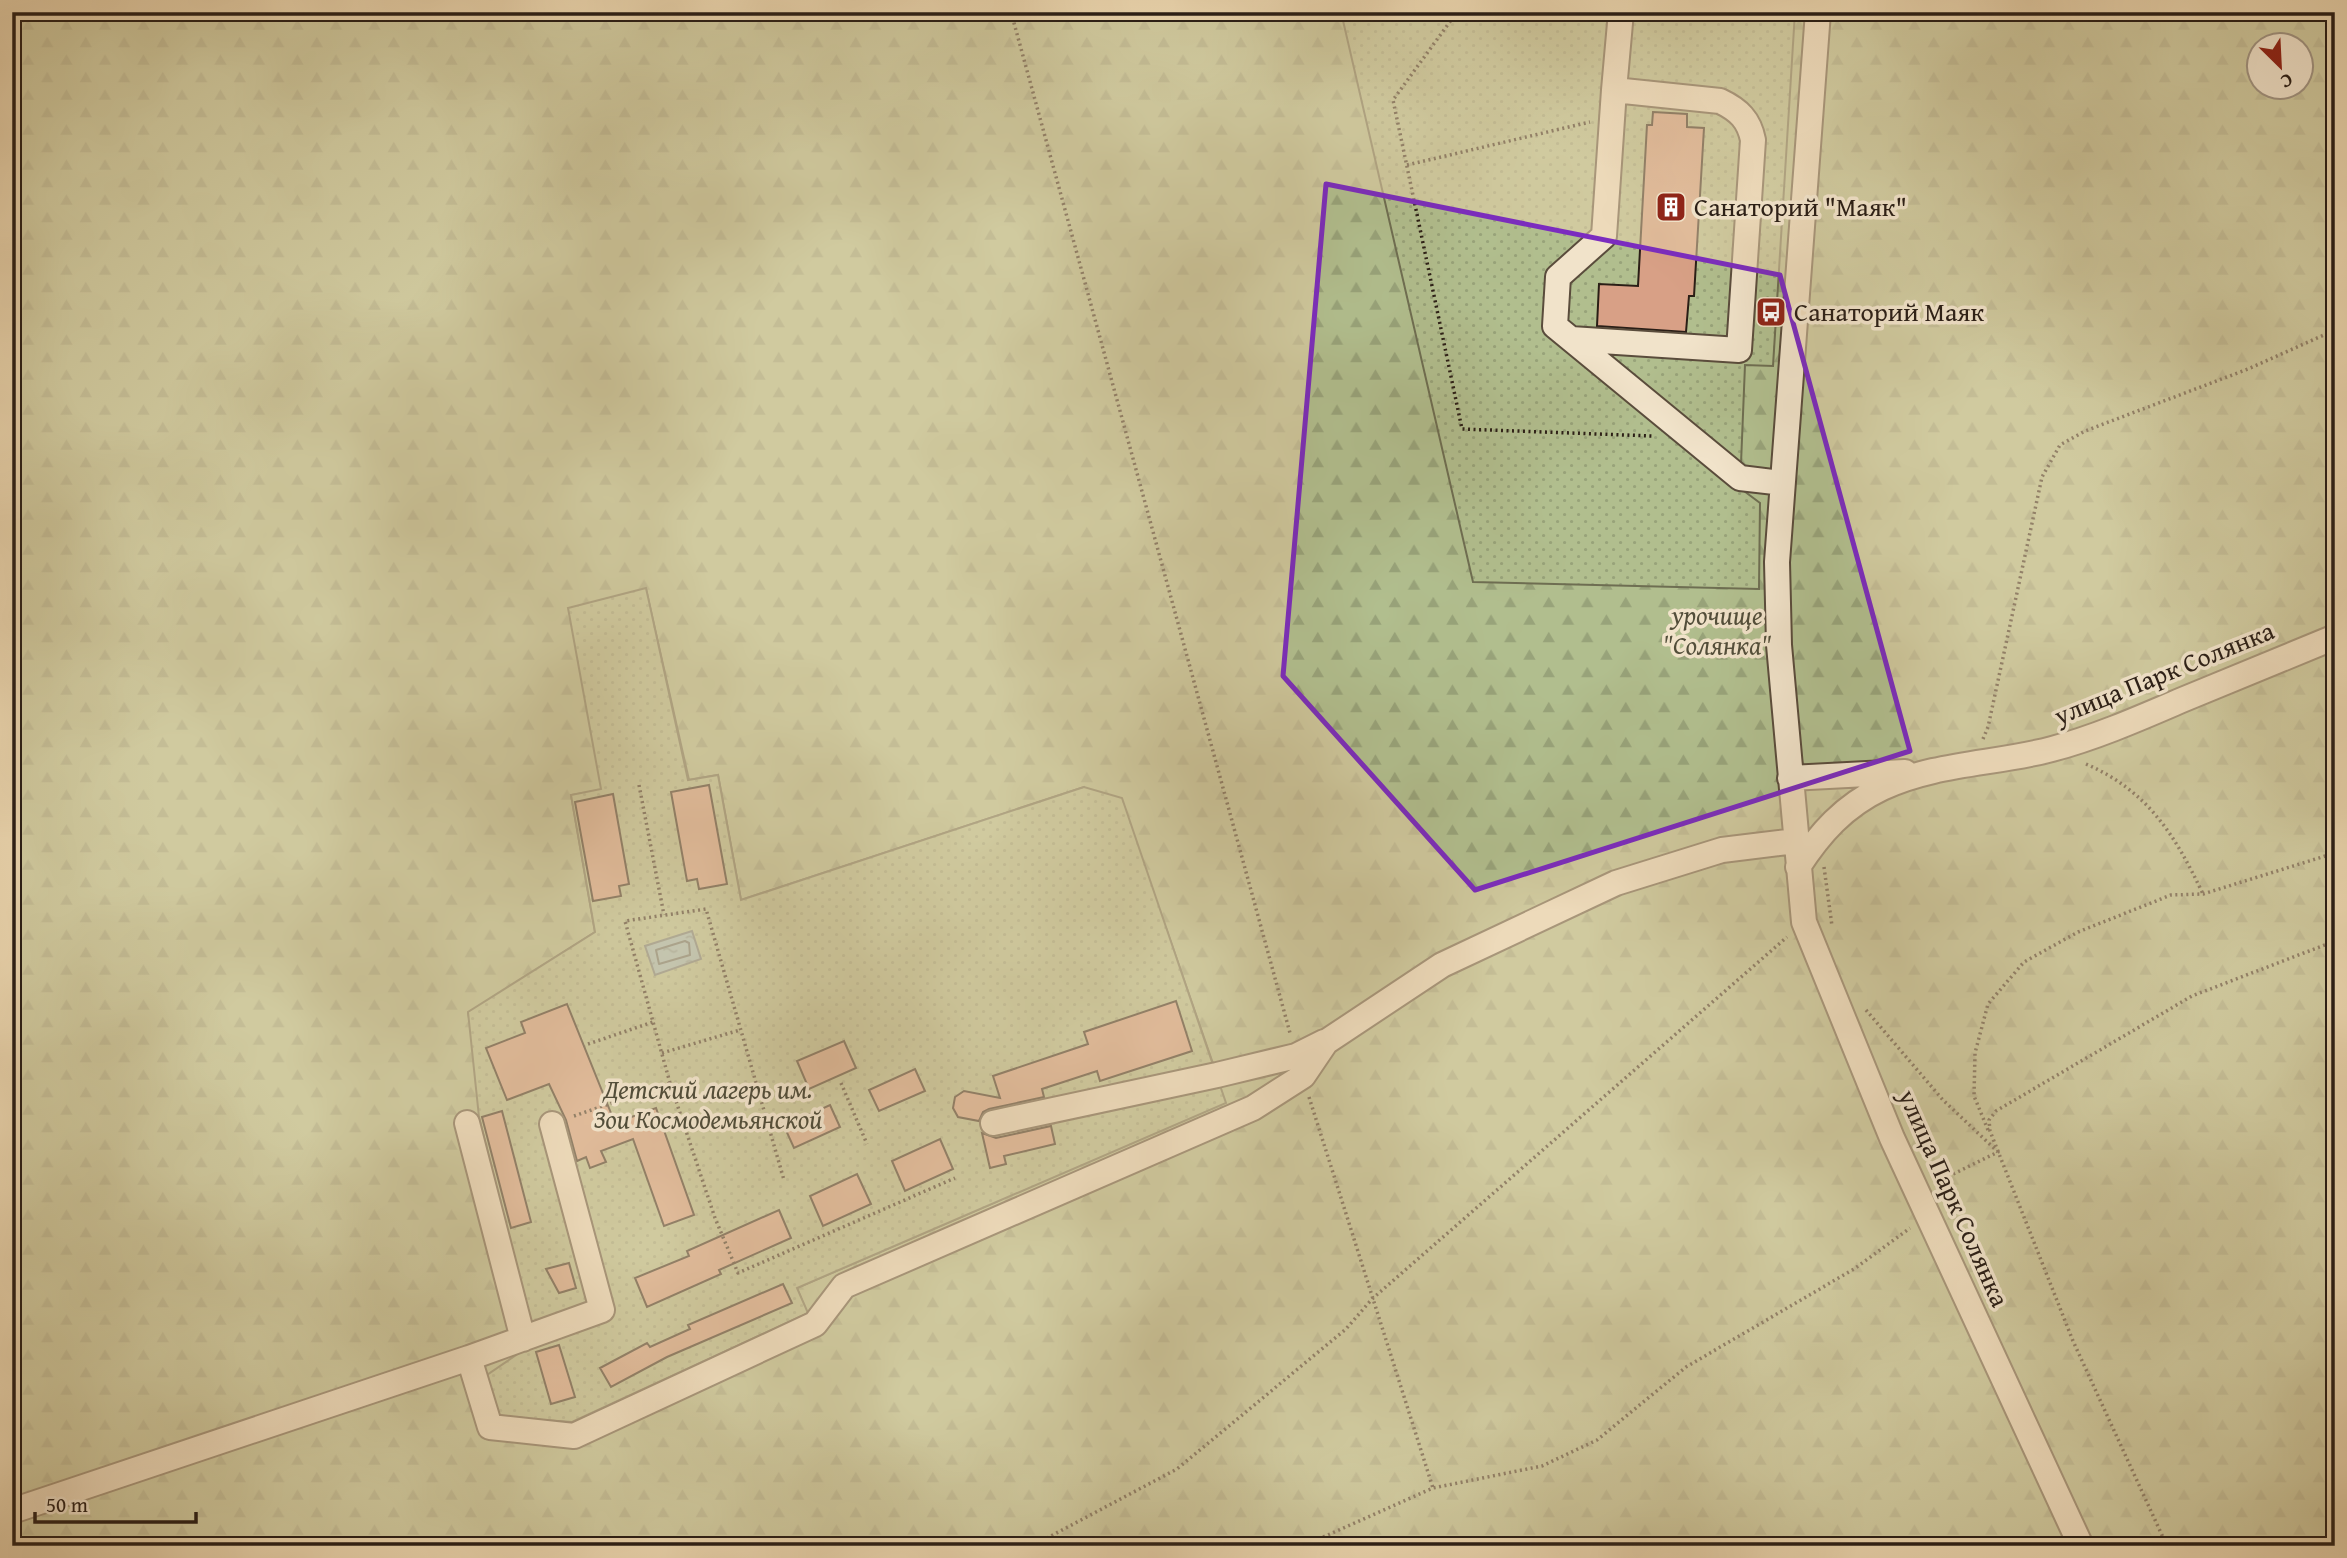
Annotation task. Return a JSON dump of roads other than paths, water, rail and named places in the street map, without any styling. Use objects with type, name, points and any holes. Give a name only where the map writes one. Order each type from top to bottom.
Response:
[{"type":"street","points":[[1621,12],[1604,236],[1558,277],[1555,326],[1740,478],[1782,483]]},
{"type":"street","name":"улица Парк Солянка","points":[[1818,12],[1777,562],[1779,645],[1804,922],[1917,1192],[2081,1546]]},
{"type":"street","points":[[1571,339],[1739,350],[1753,140],[1750,127],[1744,116],[1720,101],[1614,90]]},
{"type":"street","name":"улица Парк Солянка","points":[[1798,867],[1820,832],[1849,807],[1881,788],[1923,772],[2054,749],[2121,726],[2335,637]]},
{"type":"street","points":[[1790,778],[1923,772]]},
{"type":"street","points":[[469,1358],[490,1427],[573,1436],[815,1324],[844,1286],[1253,1108],[1326,1042],[1442,965],[1616,883],[1721,850],[1796,841]]},
{"type":"street","points":[[993,1123],[1300,1066]]},
{"type":"street","points":[[467,1124],[523,1339]]},
{"type":"street","points":[[12,1511],[469,1358],[602,1310],[552,1124]]},
{"type":"water","points":[[692,931],[701,959],[655,975],[645,946]]},
{"type":"place","name":"Санаторий \"Маяк\"","points":[[1671,207]]},
{"type":"place","name":"Санаторий Маяк","points":[[1771,312]]},
{"type":"park label","name":"урочище \"Солянка\"","points":[[1717,630]]},
{"type":"park label","name":"Детский лагерь им. Зои Космодемьянской","points":[[708,1104]]}]
